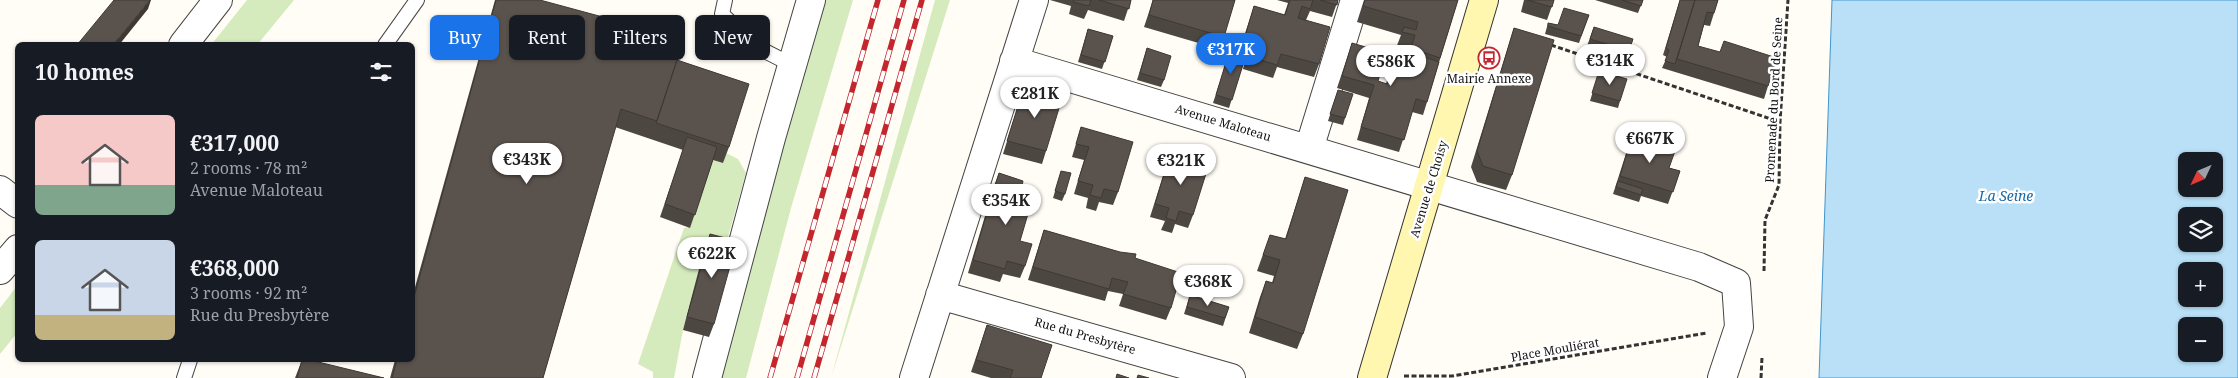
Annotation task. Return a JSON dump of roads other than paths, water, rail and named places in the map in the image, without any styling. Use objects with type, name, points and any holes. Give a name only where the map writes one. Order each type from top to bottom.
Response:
[{"type":"main road","name":"Avenue de Choisy","points":[[1373,375],[1484,0]]},
{"type":"street","points":[[185,42],[218,0]]},
{"type":"street","points":[[707,378],[811,0]]},
{"type":"street","points":[[914,378],[1034,0]]},
{"type":"street","points":[[1309,149],[1355,0]]},
{"type":"street","name":"Avenue Maloteau","points":[[1014,61],[1431,184],[1699,267],[1736,283],[1739,327],[1722,378]]},
{"type":"street","points":[[0,190],[15,202]]},
{"type":"street","points":[[0,270],[15,252]]},
{"type":"street","name":"Rue du Presbytère","points":[[940,294],[1231,378]]},
{"type":"lane","points":[[387,42],[417,0]]},
{"type":"lane","points":[[725,0],[722,14],[755,46],[792,65]]},
{"type":"lane","points":[[184,378],[189,362]]},
{"type":"water","name":"La Seine","points":[[1832,0],[2238,0],[2238,378],[1819,378]]},
{"type":"railway","points":[[770,378],[878,0]]},
{"type":"railway","points":[[797,378],[904,0]]},
{"type":"railway","points":[[814,378],[922,0]]},
{"type":"place","name":"Mairie Annexe","points":[[1489,58]]}]
